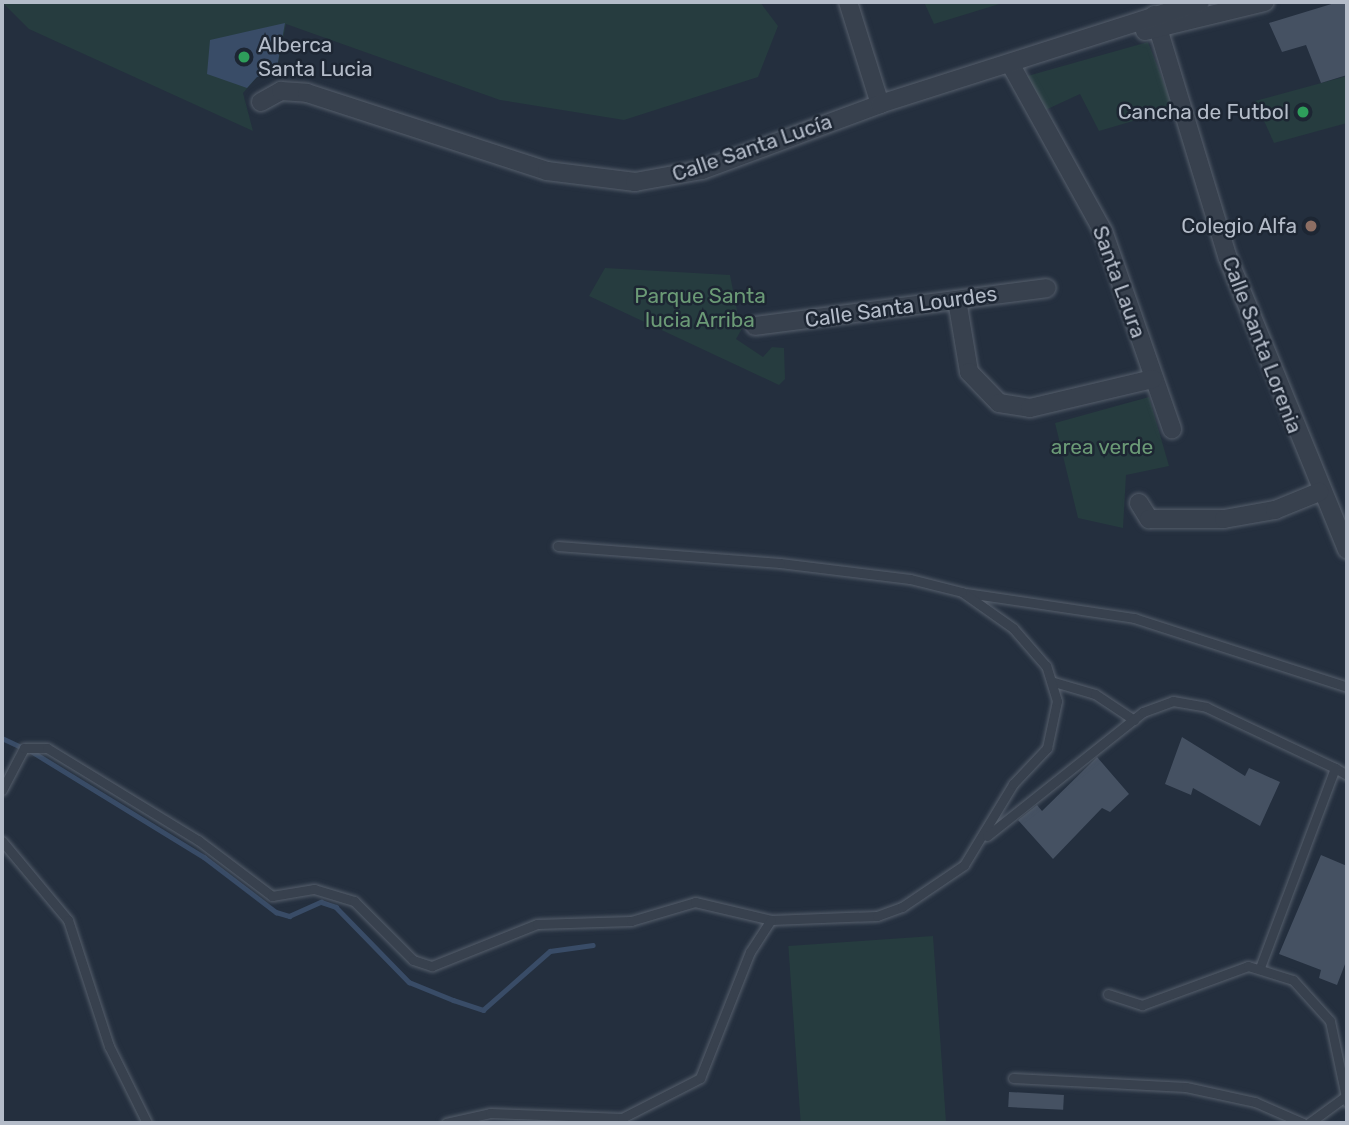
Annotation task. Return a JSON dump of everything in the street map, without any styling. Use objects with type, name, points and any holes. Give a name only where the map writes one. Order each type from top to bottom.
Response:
[{"type":"street","points":[[848,2],[880,104]]},
{"type":"street","name":"Calle Santa Lucía","points":[[1156,24],[1200,2]]},
{"type":"street","name":"Calle Santa Lucía","points":[[261,102],[281,91],[307,93],[547,171],[635,183],[702,170],[880,104],[1012,67],[1121,30],[1265,2]]},
{"type":"street","name":"Calle Santa Lorenia","points":[[1156,24],[1228,258],[1319,492],[1347,550]]},
{"type":"street","name":"Santa Laura","points":[[1012,67],[1103,231],[1172,429]]},
{"type":"street","name":"Calle Santa Lourdes","points":[[755,326],[1047,288]]},
{"type":"street","points":[[957,300],[969,372],[999,403],[1030,408],[1153,379]]},
{"type":"street","points":[[1139,503],[1149,519],[1224,519],[1275,510],[1319,492]]},
{"type":"lane","points":[[558,546],[780,563],[911,579],[962,592],[1134,618],[1347,687]]},
{"type":"lane","points":[[2,790],[24,748],[47,748],[198,840],[272,896],[314,889],[354,901],[413,960],[432,966],[537,924],[631,921],[695,902],[771,920],[877,916],[902,907],[964,864],[984,838],[1013,784],[1047,748],[1056,725],[1054,682],[1013,628],[962,592]]},
{"type":"lane","points":[[1054,682],[1095,694],[1134,720]]},
{"type":"lane","points":[[984,838],[1134,720],[1157,705],[1191,702],[1347,775]]},
{"type":"lane","points":[[1260,968],[1335,768]]},
{"type":"lane","points":[[2,841],[68,920],[109,1046],[147,1123]]},
{"type":"lane","points":[[446,1123],[490,1113],[622,1118],[701,1078],[736,983],[771,920]]},
{"type":"lane","points":[[1108,994],[1142,1005],[1236,968],[1260,968],[1293,980],[1331,1021],[1347,1099],[1309,1123]]},
{"type":"lane","points":[[1013,1078],[1186,1087],[1255,1102],[1303,1123]]},
{"type":"green space","points":[[2,2],[760,2],[778,26],[758,77],[624,120],[500,100],[286,24],[276,73],[257,77],[243,93],[253,131],[29,29]]},
{"type":"green space","points":[[924,2],[1006,2],[934,24]]},
{"type":"green space","points":[[1148,42],[1174,109],[1099,131],[1080,94],[1041,112],[1024,77]]},
{"type":"green space","name":"Cancha de Futbol","points":[[1347,76],[1347,123],[1274,143],[1255,101]]},
{"type":"green space","name":"Parque Santa lucia Arriba","points":[[605,268],[730,275],[738,315],[746,322],[736,339],[763,357],[772,347],[784,348],[785,379],[779,385],[589,296]]},
{"type":"green space","name":"area verde","points":[[1149,397],[1169,466],[1126,475],[1123,528],[1078,518],[1055,423]]},
{"type":"green space","points":[[933,936],[946,1123],[801,1123],[788,946]]},
{"type":"water","name":"Alberca Santa Lucia","points":[[285,23],[276,73],[257,77],[247,88],[207,74],[210,40]]},
{"type":"building","points":[[1338,2],[1347,2],[1347,75],[1321,83],[1306,45],[1282,52],[1269,23]]},
{"type":"building","points":[[1182,737],[1245,776],[1249,768],[1280,782],[1260,826],[1193,788],[1191,795],[1165,784]]},
{"type":"building","points":[[1097,757],[1129,794],[1110,812],[1102,808],[1053,859],[1018,820],[1037,805],[1042,811]]},
{"type":"building","points":[[1321,855],[1347,866],[1347,959],[1337,985],[1319,978],[1321,970],[1279,954]]},
{"type":"building","points":[[1009,1092],[1064,1095],[1063,1110],[1008,1107]]},
{"type":"waterway","points":[[2,738],[23,748]]},
{"type":"waterway","points":[[31,751],[204,857],[276,912],[289,916],[321,902],[336,907],[409,982],[453,1000],[483,1010],[550,951],[593,945]]},
{"type":"place","name":"Alberca Santa Lucia","points":[[244,57]]},
{"type":"place","name":"Cancha de Futbol","points":[[1303,112]]},
{"type":"place","name":"Colegio Alfa","points":[[1311,226]]}]
